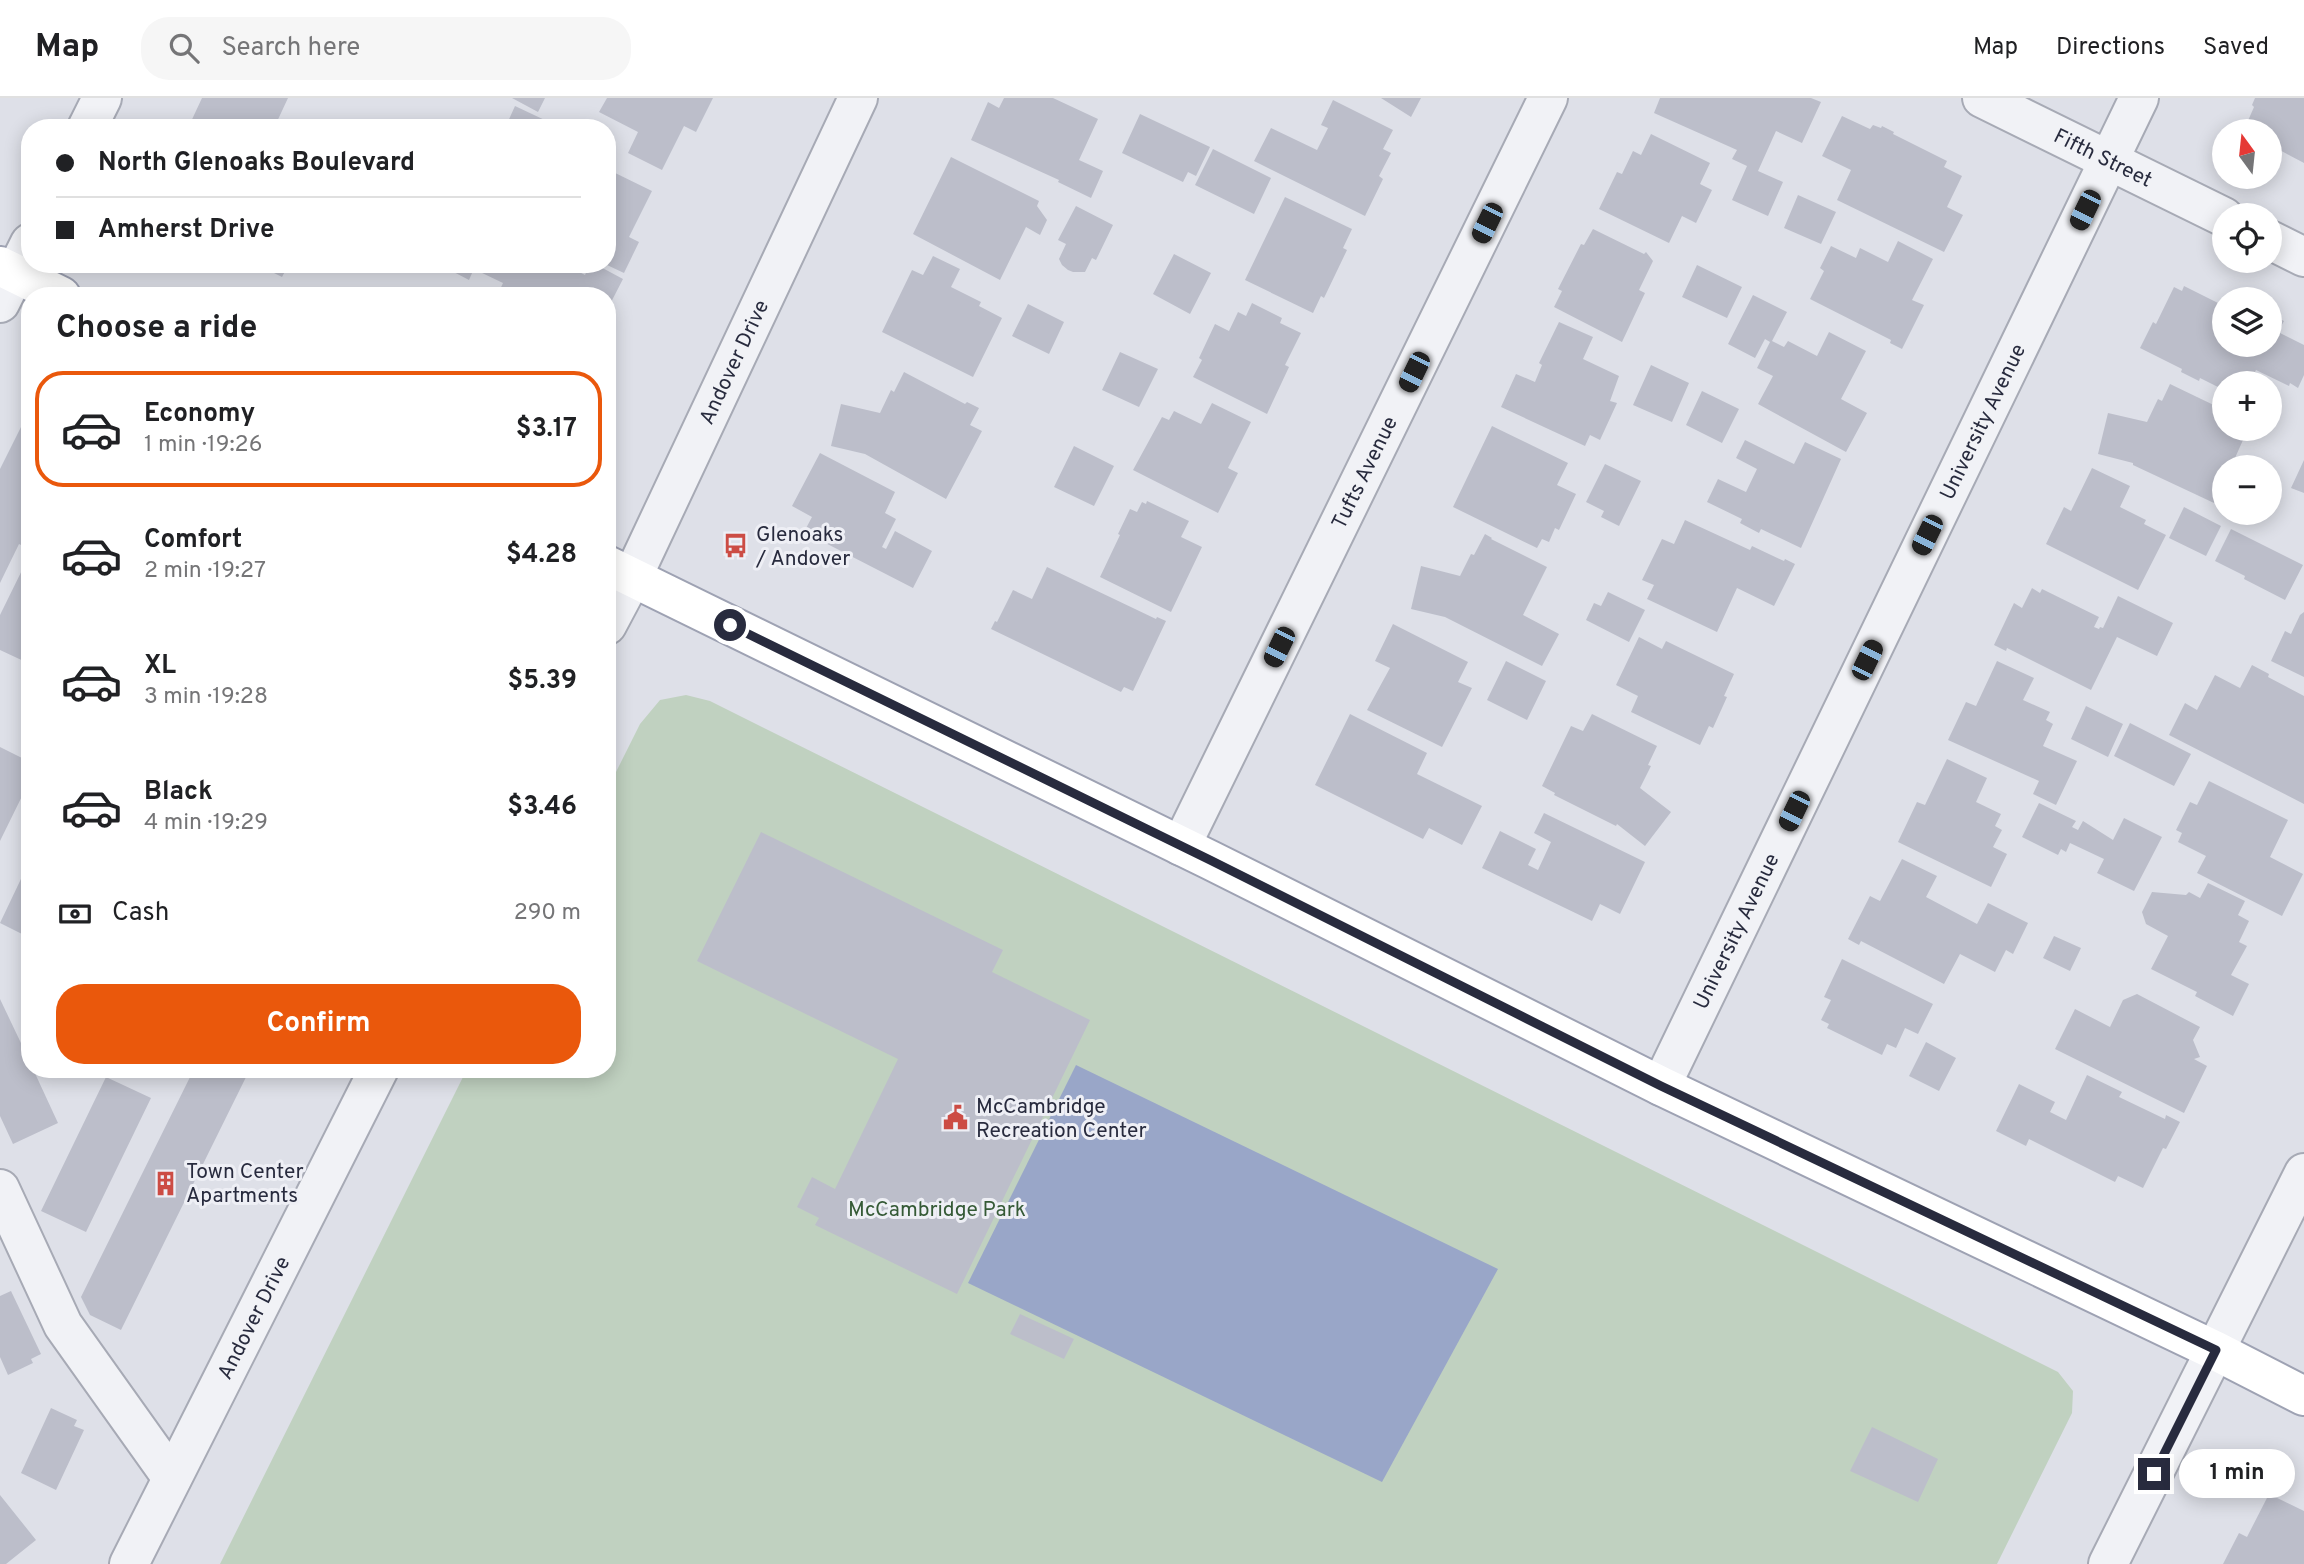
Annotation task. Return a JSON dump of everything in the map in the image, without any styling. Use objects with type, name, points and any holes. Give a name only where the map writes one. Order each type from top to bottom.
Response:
[{"type":"main road","points":[[11,271],[43,287]]},
{"type":"main road","points":[[620,571],[1181,846],[1661,1086],[2216,1350],[2304,1396]]},
{"type":"street","points":[[92,119],[102,98]]},
{"type":"street","name":"Andover Drive","points":[[620,571],[858,98]]},
{"type":"street","name":"Tufts Avenue","points":[[1181,846],[1548,98]]},
{"type":"street","name":"Fifth Street","points":[[1982,98],[2212,211]]},
{"type":"street","name":"University Avenue","points":[[1661,1086],[2139,98]]},
{"type":"street","points":[[2282,246],[2304,257]]},
{"type":"street","name":"Andover Drive","points":[[130,1564],[374,1078]]},
{"type":"street","points":[[2108,1564],[2304,1173]]},
{"type":"street","points":[[0,1189],[63,1325],[172,1478]]},
{"type":"green space","name":"McCambridge Park","points":[[686,695],[710,701],[2058,1372],[2073,1391],[2072,1413],[1997,1564],[220,1564],[463,1078],[616,1078],[616,772],[640,724],[660,700]]},
{"type":"water","points":[[1076,1065],[1498,1269],[1382,1482],[968,1283]]},
{"type":"building","points":[[202,98],[288,98],[278,119],[192,119]]},
{"type":"building","points":[[512,98],[545,98],[538,112]]},
{"type":"building","points":[[607,98],[713,98],[696,132],[684,126],[662,170],[628,153],[638,132],[599,112]]},
{"type":"building","points":[[1004,98],[1053,98],[1098,119],[1079,160],[1103,171],[1091,198],[1058,182],[1059,180],[971,140],[988,102],[999,108]]},
{"type":"building","points":[[1381,98],[1421,98],[1411,117]]},
{"type":"building","points":[[1660,98],[1811,98],[1821,102],[1802,143],[1776,131],[1758,171],[1783,182],[1768,216],[1732,200],[1747,166],[1732,159],[1737,150],[1654,113]]},
{"type":"building","points":[[2255,98],[2304,98],[2304,163],[2282,151],[2282,119],[2249,119],[2254,107],[2252,105]]},
{"type":"building","points":[[1333,100],[1393,130],[1383,149],[1391,153],[1379,176],[1383,179],[1365,216],[1254,161],[1271,128],[1317,150],[1328,128],[1321,125]]},
{"type":"building","points":[[515,106],[543,119],[509,119]]},
{"type":"building","points":[[1140,114],[1210,147],[1196,176],[1188,172],[1183,182],[1122,153]]},
{"type":"building","points":[[1842,116],[1870,129],[1873,125],[1882,126],[1894,132],[1893,134],[1947,161],[1944,167],[1962,176],[1947,207],[1963,215],[1944,252],[1837,200],[1851,170],[1822,156]]},
{"type":"building","points":[[1651,134],[1710,163],[1700,184],[1712,190],[1696,223],[1682,216],[1669,243],[1599,209],[1617,172],[1622,174],[1633,151],[1641,155]]},
{"type":"building","points":[[1213,149],[1271,178],[1254,214],[1195,185]]},
{"type":"building","points":[[951,157],[1039,201],[1037,206],[1047,220],[1040,235],[1026,227],[1000,280],[913,234]]},
{"type":"building","points":[[616,173],[652,191],[629,237],[639,242],[624,273],[616,269]]},
{"type":"building","points":[[1798,195],[1836,212],[1821,244],[1784,228]]},
{"type":"building","points":[[1285,197],[1352,229],[1343,248],[1347,250],[1324,298],[1321,296],[1313,313],[1245,280]]},
{"type":"building","points":[[1076,206],[1113,225],[1096,260],[1092,258],[1085,272],[1068,270],[1059,259],[1066,244],[1058,240]]},
{"type":"building","points":[[1593,229],[1644,254],[1646,252],[1653,261],[1639,290],[1645,293],[1622,342],[1554,307],[1562,291],[1558,289],[1581,244],[1584,245]]},
{"type":"building","points":[[1898,241],[1933,259],[1912,300],[1924,305],[1902,349],[1890,343],[1891,340],[1810,299],[1824,271],[1820,268],[1831,246],[1856,258],[1860,248],[1888,262]]},
{"type":"building","points":[[1174,254],[1211,273],[1190,314],[1153,294]]},
{"type":"building","points":[[933,256],[960,269],[951,287],[981,302],[979,306],[1002,318],[973,377],[882,332],[912,270],[923,275]]},
{"type":"building","points":[[1697,265],[1742,287],[1727,318],[1682,297]]},
{"type":"building","points":[[456,273],[472,273],[469,280]]},
{"type":"building","points":[[482,273],[612,273],[623,279],[616,293],[616,287],[501,287],[503,283]]},
{"type":"building","points":[[2184,286],[2212,300],[2212,357],[2282,357],[2282,334],[2304,345],[2304,375],[2298,388],[2290,383],[2289,386],[2282,383],[2282,371],[2212,371],[2212,384],[2200,378],[2199,381],[2181,372],[2182,369],[2140,348],[2153,322],[2156,324],[2174,287],[2182,291]]},
{"type":"building","points":[[1753,295],[1787,312],[1772,341],[1784,347],[1788,341],[1817,356],[1829,332],[1866,351],[1841,399],[1867,413],[1846,452],[1758,404],[1773,376],[1757,368],[1770,342],[1765,339],[1755,358],[1728,344]]},
{"type":"building","points":[[1252,303],[1282,318],[1280,323],[1301,333],[1285,365],[1289,367],[1267,414],[1193,377],[1215,324],[1229,331],[1238,312],[1246,316]]},
{"type":"building","points":[[1028,304],[1064,322],[1049,354],[1012,336]]},
{"type":"building","points":[[1559,322],[1593,337],[1583,359],[1619,376],[1610,401],[1617,403],[1600,440],[1590,435],[1585,446],[1501,407],[1516,374],[1535,382],[1542,365],[1539,363]]},
{"type":"building","points":[[1120,352],[1158,369],[1139,407],[1102,390]]},
{"type":"building","points":[[1651,365],[1689,383],[1672,422],[1633,405]]},
{"type":"building","points":[[904,372],[965,404],[967,402],[979,408],[970,425],[982,431],[946,499],[865,454],[831,446],[841,404],[880,413],[891,390],[894,392]]},
{"type":"building","points":[[2170,384],[2212,404],[2212,441],[2243,441],[2236,455],[2212,455],[2212,502],[2133,463],[2098,454],[2108,413],[2147,422],[2158,399],[2162,401]]},
{"type":"building","points":[[1702,391],[1739,409],[1722,443],[1686,425]]},
{"type":"building","points":[[1212,403],[1251,422],[1228,468],[1238,473],[1218,513],[1133,470],[1162,417],[1169,420],[1174,411],[1201,424]]},
{"type":"building","points":[[1492,426],[1568,463],[1557,485],[1576,494],[1559,530],[1555,528],[1549,542],[1542,539],[1537,548],[1453,507]]},
{"type":"building","points":[[21,427],[21,545],[19,544],[0,583],[0,469]]},
{"type":"building","points":[[1745,440],[1794,464],[1805,442],[1841,459],[1801,548],[1761,529],[1759,533],[1740,523],[1742,519],[1707,502],[1718,479],[1746,492],[1757,469],[1736,458]]},
{"type":"building","points":[[1074,446],[1114,466],[1094,506],[1054,487]]},
{"type":"building","points":[[820,453],[895,492],[885,513],[896,519],[882,547],[886,549],[895,531],[932,551],[913,588],[804,532],[812,517],[792,506]]},
{"type":"building","points":[[2304,460],[2304,493],[2291,488]]},
{"type":"building","points":[[1605,464],[1641,481],[1619,526],[1601,517],[1604,511],[1586,502]]},
{"type":"building","points":[[2092,468],[2130,486],[2120,507],[2146,520],[2144,524],[2166,535],[2138,590],[2046,544],[2064,507],[2071,511]]},
{"type":"building","points":[[1147,501],[1189,521],[1181,537],[1202,547],[1171,612],[1100,577],[1130,509],[1137,512],[1142,502],[1146,504]]},
{"type":"building","points":[[2184,507],[2212,521],[2212,525],[2221,526],[2206,556],[2169,538]]},
{"type":"building","points":[[1685,520],[1750,550],[1752,546],[1795,564],[1774,606],[1737,588],[1717,632],[1647,599],[1654,585],[1642,580],[1662,539],[1674,544]]},
{"type":"building","points":[[2231,529],[2303,565],[2285,600],[2215,561]]},
{"type":"building","points":[[1485,534],[1547,567],[1523,615],[1559,634],[1542,666],[1445,617],[1411,609],[1421,566],[1460,576]]},
{"type":"building","points":[[1047,567],[1156,619],[1157,617],[1166,621],[1133,691],[1124,687],[1121,692],[991,629],[1013,590],[1032,599]]},
{"type":"building","points":[[21,572],[21,660],[0,650],[0,615]]},
{"type":"building","points":[[2032,588],[2040,593],[2042,589],[2099,617],[2094,627],[2099,629],[2103,628],[2118,596],[2173,623],[2157,656],[2117,637],[2091,690],[2007,648],[2006,651],[1994,645],[2014,603],[2022,608]]},
{"type":"building","points":[[1608,592],[1645,610],[1629,642],[1586,620],[1594,603],[1601,606]]},
{"type":"building","points":[[2304,612],[2304,677],[2271,661],[2285,631],[2291,634]]},
{"type":"building","points":[[1393,624],[1468,662],[1458,682],[1472,688],[1442,747],[1367,710],[1390,668],[1375,661]]},
{"type":"building","points":[[1639,637],[1662,649],[1666,641],[1734,674],[1713,728],[1709,726],[1700,745],[1631,712],[1638,696],[1616,685]]},
{"type":"building","points":[[1506,661],[1546,681],[1527,720],[1487,700]]},
{"type":"building","points":[[1997,661],[2034,678],[2023,700],[2050,712],[2046,720],[2053,724],[2043,746],[2077,761],[2056,805],[2033,794],[2039,781],[1948,740],[1966,702],[1976,706]]},
{"type":"building","points":[[2252,665],[2269,674],[2268,677],[2304,696],[2304,804],[2169,735],[2185,703],[2197,710],[2215,675],[2240,688]]},
{"type":"building","points":[[2086,706],[2123,724],[2108,757],[2071,739]]},
{"type":"building","points":[[1350,714],[1427,753],[1417,774],[1482,806],[1462,845],[1429,828],[1423,839],[1315,785]]},
{"type":"building","points":[[1592,714],[1657,746],[1640,788],[1671,812],[1645,846],[1617,824],[1616,826],[1554,795],[1555,793],[1542,786],[1571,726],[1583,731]]},
{"type":"building","points":[[2130,723],[2191,754],[2174,786],[2114,756]]},
{"type":"building","points":[[0,747],[21,758],[21,798],[0,841]]},
{"type":"building","points":[[1947,759],[1987,778],[1976,802],[2001,814],[1995,826],[2002,830],[1993,847],[2007,854],[1991,887],[1898,842],[1917,802],[1925,805]]},
{"type":"building","points":[[2209,781],[2288,820],[2270,857],[2303,874],[2282,916],[2197,873],[2206,856],[2178,842],[2182,833],[2176,830],[2190,802],[2197,805]]},
{"type":"building","points":[[2039,803],[2076,821],[2072,827],[2078,830],[2083,821],[2113,840],[2124,818],[2162,837],[2134,891],[2097,873],[2104,859],[2070,843],[2066,852],[2061,849],[2058,855],[2022,837]]},
{"type":"building","points":[[1544,813],[1645,862],[1620,914],[1600,904],[1592,921],[1482,868],[1500,831],[1536,849],[1528,865],[1538,870],[1551,842],[1534,833]]},
{"type":"building","name":"McCambridge Recreation Center","points":[[761,832],[1003,950],[992,972],[1090,1020],[957,1294],[815,1225],[819,1218],[797,1207],[812,1177],[835,1189],[898,1059],[697,961]]},
{"type":"building","points":[[1902,859],[1937,876],[1926,897],[1977,924],[1988,903],[2028,923],[2013,954],[2006,950],[1995,972],[1960,954],[1944,984],[1861,941],[1859,945],[1848,939],[1870,896],[1880,901]]},
{"type":"building","points":[[21,879],[21,934],[0,923]]},
{"type":"building","points":[[2208,883],[2245,901],[2238,915],[2249,921],[2239,942],[2247,946],[2231,975],[2249,984],[2233,1016],[2195,996],[2197,992],[2151,969],[2168,936],[2146,924],[2142,912],[2152,892],[2186,895],[2189,892],[2200,898]]},
{"type":"building","points":[[2054,936],[2081,948],[2070,971],[2043,958]]},
{"type":"building","points":[[1842,959],[1933,1004],[1918,1034],[1905,1028],[1896,1048],[1887,1044],[1882,1055],[1827,1028],[1829,1024],[1821,1020],[1831,1000],[1824,997]]},
{"type":"building","points":[[2137,994],[2200,1027],[2193,1040],[2200,1057],[2194,1059],[2207,1066],[2184,1113],[2055,1049],[2075,1009],[2110,1027],[2123,1000]]},
{"type":"building","points":[[0,999],[21,1043],[21,1078],[37,1078],[58,1123],[13,1144],[0,1116]]},
{"type":"building","points":[[1926,1042],[1956,1058],[1939,1091],[1909,1076]]},
{"type":"building","points":[[2087,1075],[2122,1092],[2119,1097],[2165,1119],[2166,1115],[2180,1122],[2166,1149],[2163,1148],[2143,1188],[2118,1176],[2115,1182],[2029,1139],[2026,1146],[1996,1131],[2019,1084],[2055,1102],[2050,1112],[2066,1120]]},
{"type":"building","points":[[106,1078],[151,1098],[86,1232],[41,1211]]},
{"type":"building","name":"Town Center Apartments","points":[[190,1078],[246,1078],[121,1330],[90,1315],[81,1297]]},
{"type":"building","points":[[11,1291],[41,1354],[31,1359],[33,1363],[8,1375],[0,1357],[0,1296]]},
{"type":"building","points":[[1020,1314],[1074,1339],[1064,1359],[1010,1334]]},
{"type":"building","points":[[51,1408],[77,1420],[74,1426],[84,1430],[56,1490],[21,1473]]},
{"type":"building","points":[[1872,1427],[1938,1459],[1918,1502],[1850,1471]]},
{"type":"building","points":[[2269,1494],[2304,1511],[2304,1564],[2223,1564],[2239,1533],[2247,1537]]},
{"type":"building","points":[[0,1495],[36,1540],[6,1564],[0,1564]]},
{"type":"place","name":"Glenoaks / Andover","points":[[736,546]]},
{"type":"place","name":"McCambridge Recreation Center","points":[[956,1118]]},
{"type":"place","name":"Town Center Apartments","points":[[166,1183]]},
{"type":"route","points":[[730,625],[1210,860],[1661,1086],[2216,1350],[2154,1474]]}]
